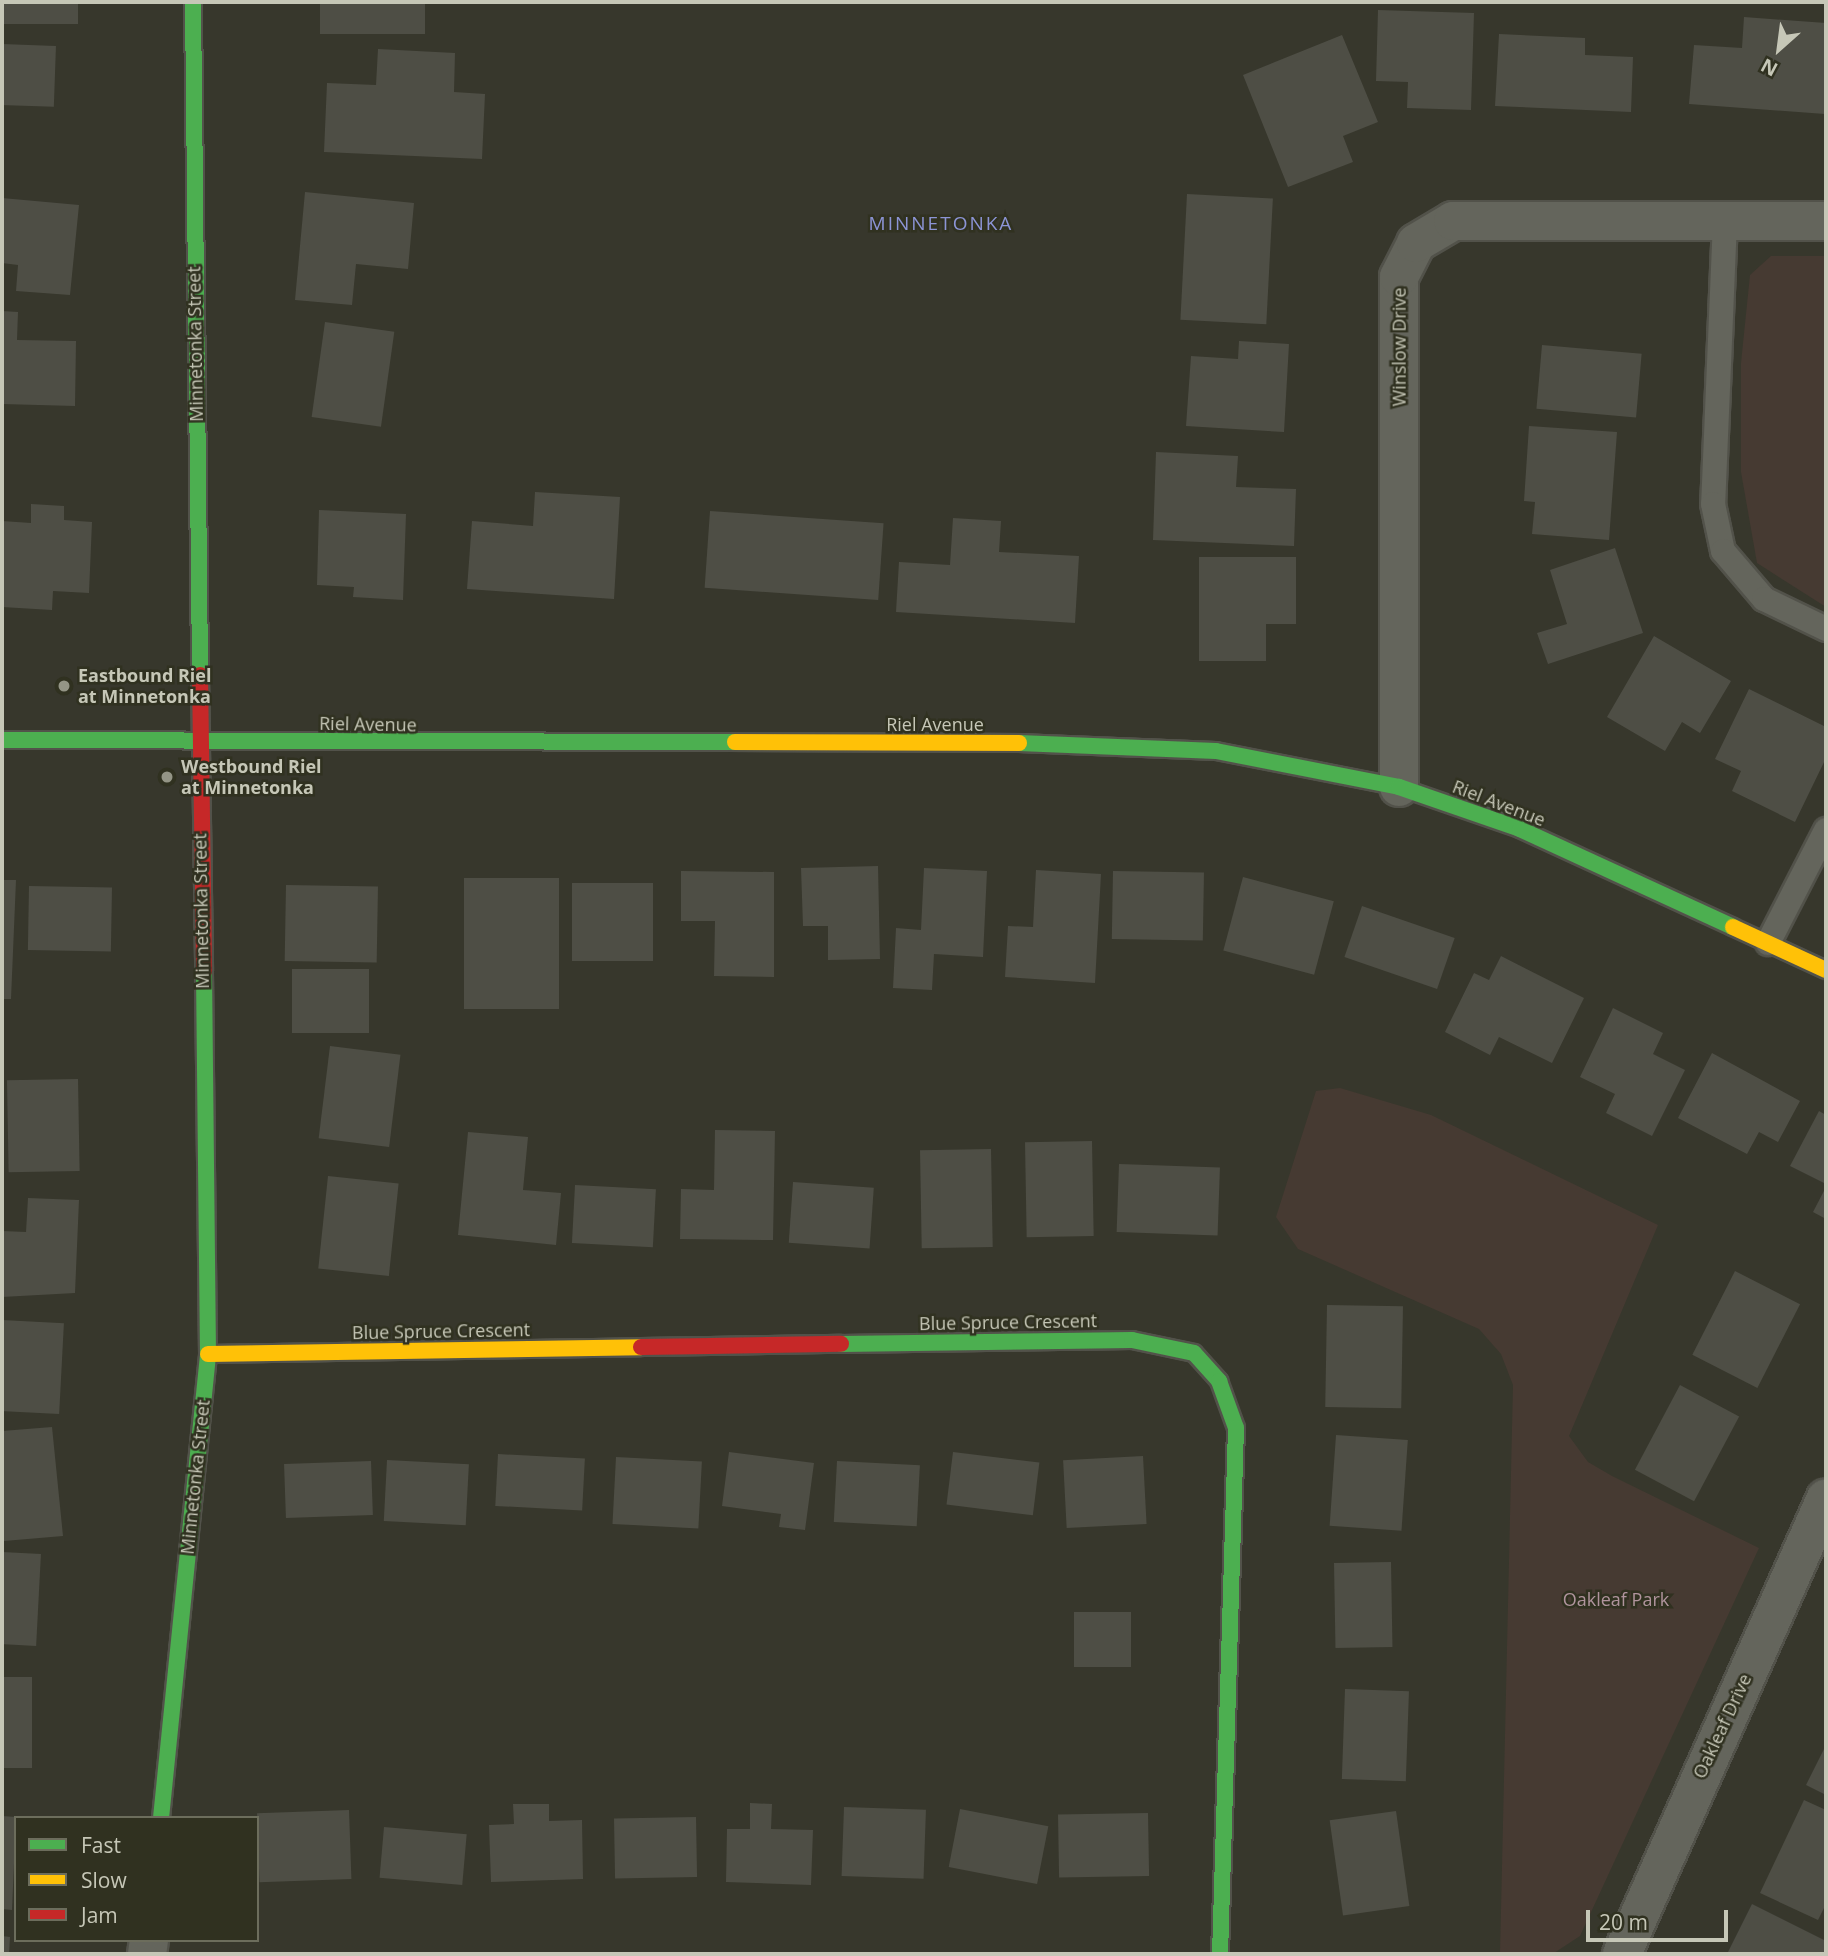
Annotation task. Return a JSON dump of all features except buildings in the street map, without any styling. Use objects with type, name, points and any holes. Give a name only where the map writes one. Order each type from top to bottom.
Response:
[{"type":"street","name":"Minnetonka Street","points":[[161,1816],[208,1354],[193,2]]},
{"type":"street","name":"Winslow Drive","points":[[1399,787],[1399,277],[1416,243],[1453,221],[1826,221]]},
{"type":"street","name":"Riel Avenue","points":[[2,740],[1062,743],[1216,751],[1399,787],[1520,829],[1826,970]]},
{"type":"street","name":"Blue Spruce Crescent","points":[[208,1354],[1132,1340],[1194,1353],[1219,1381],[1236,1428],[1220,1954]]},
{"type":"street","name":"Oakleaf Drive","points":[[1622,1954],[1826,1499]]},
{"type":"lane","points":[[1725,221],[1713,504],[1723,551],[1764,599],[1826,629]]},
{"type":"lane","points":[[1768,943],[1826,830]]},
{"type":"green space","points":[[1771,256],[1826,256],[1826,607],[1757,563],[1741,472],[1741,363],[1750,275]]},
{"type":"green space","name":"Oakleaf Park","points":[[1340,1088],[1431,1115],[1658,1225],[1569,1436],[1588,1462],[1759,1548],[1580,1936],[1554,1953],[1500,1954],[1513,1385],[1501,1354],[1479,1329],[1298,1249],[1276,1217],[1316,1091]]},
{"type":"traffic: fast","points":[[193,2],[200,675]]},
{"type":"traffic: fast","points":[[2,740],[735,742]]},
{"type":"traffic: fast","points":[[1019,743],[1216,751],[1399,787],[1520,829],[1733,927]]},
{"type":"traffic: fast","points":[[161,1816],[208,1354],[204,971]]},
{"type":"traffic: fast","points":[[841,1344],[1132,1340],[1194,1353],[1219,1381],[1236,1428],[1220,1954]]},
{"type":"traffic: slow","points":[[735,742],[1019,743]]},
{"type":"traffic: slow","points":[[1733,927],[1826,970]]},
{"type":"traffic: slow","points":[[208,1354],[641,1347]]},
{"type":"traffic: jam","points":[[200,675],[204,971]]},
{"type":"traffic: jam","points":[[641,1347],[841,1344]]},
{"type":"place","name":"Eastbound Riel at Minnetonka","points":[[64,686]]},
{"type":"place","name":"Westbound Riel at Minnetonka","points":[[167,777]]},
{"type":"district","name":"MINNETONKA","points":[[941,224]]}]
